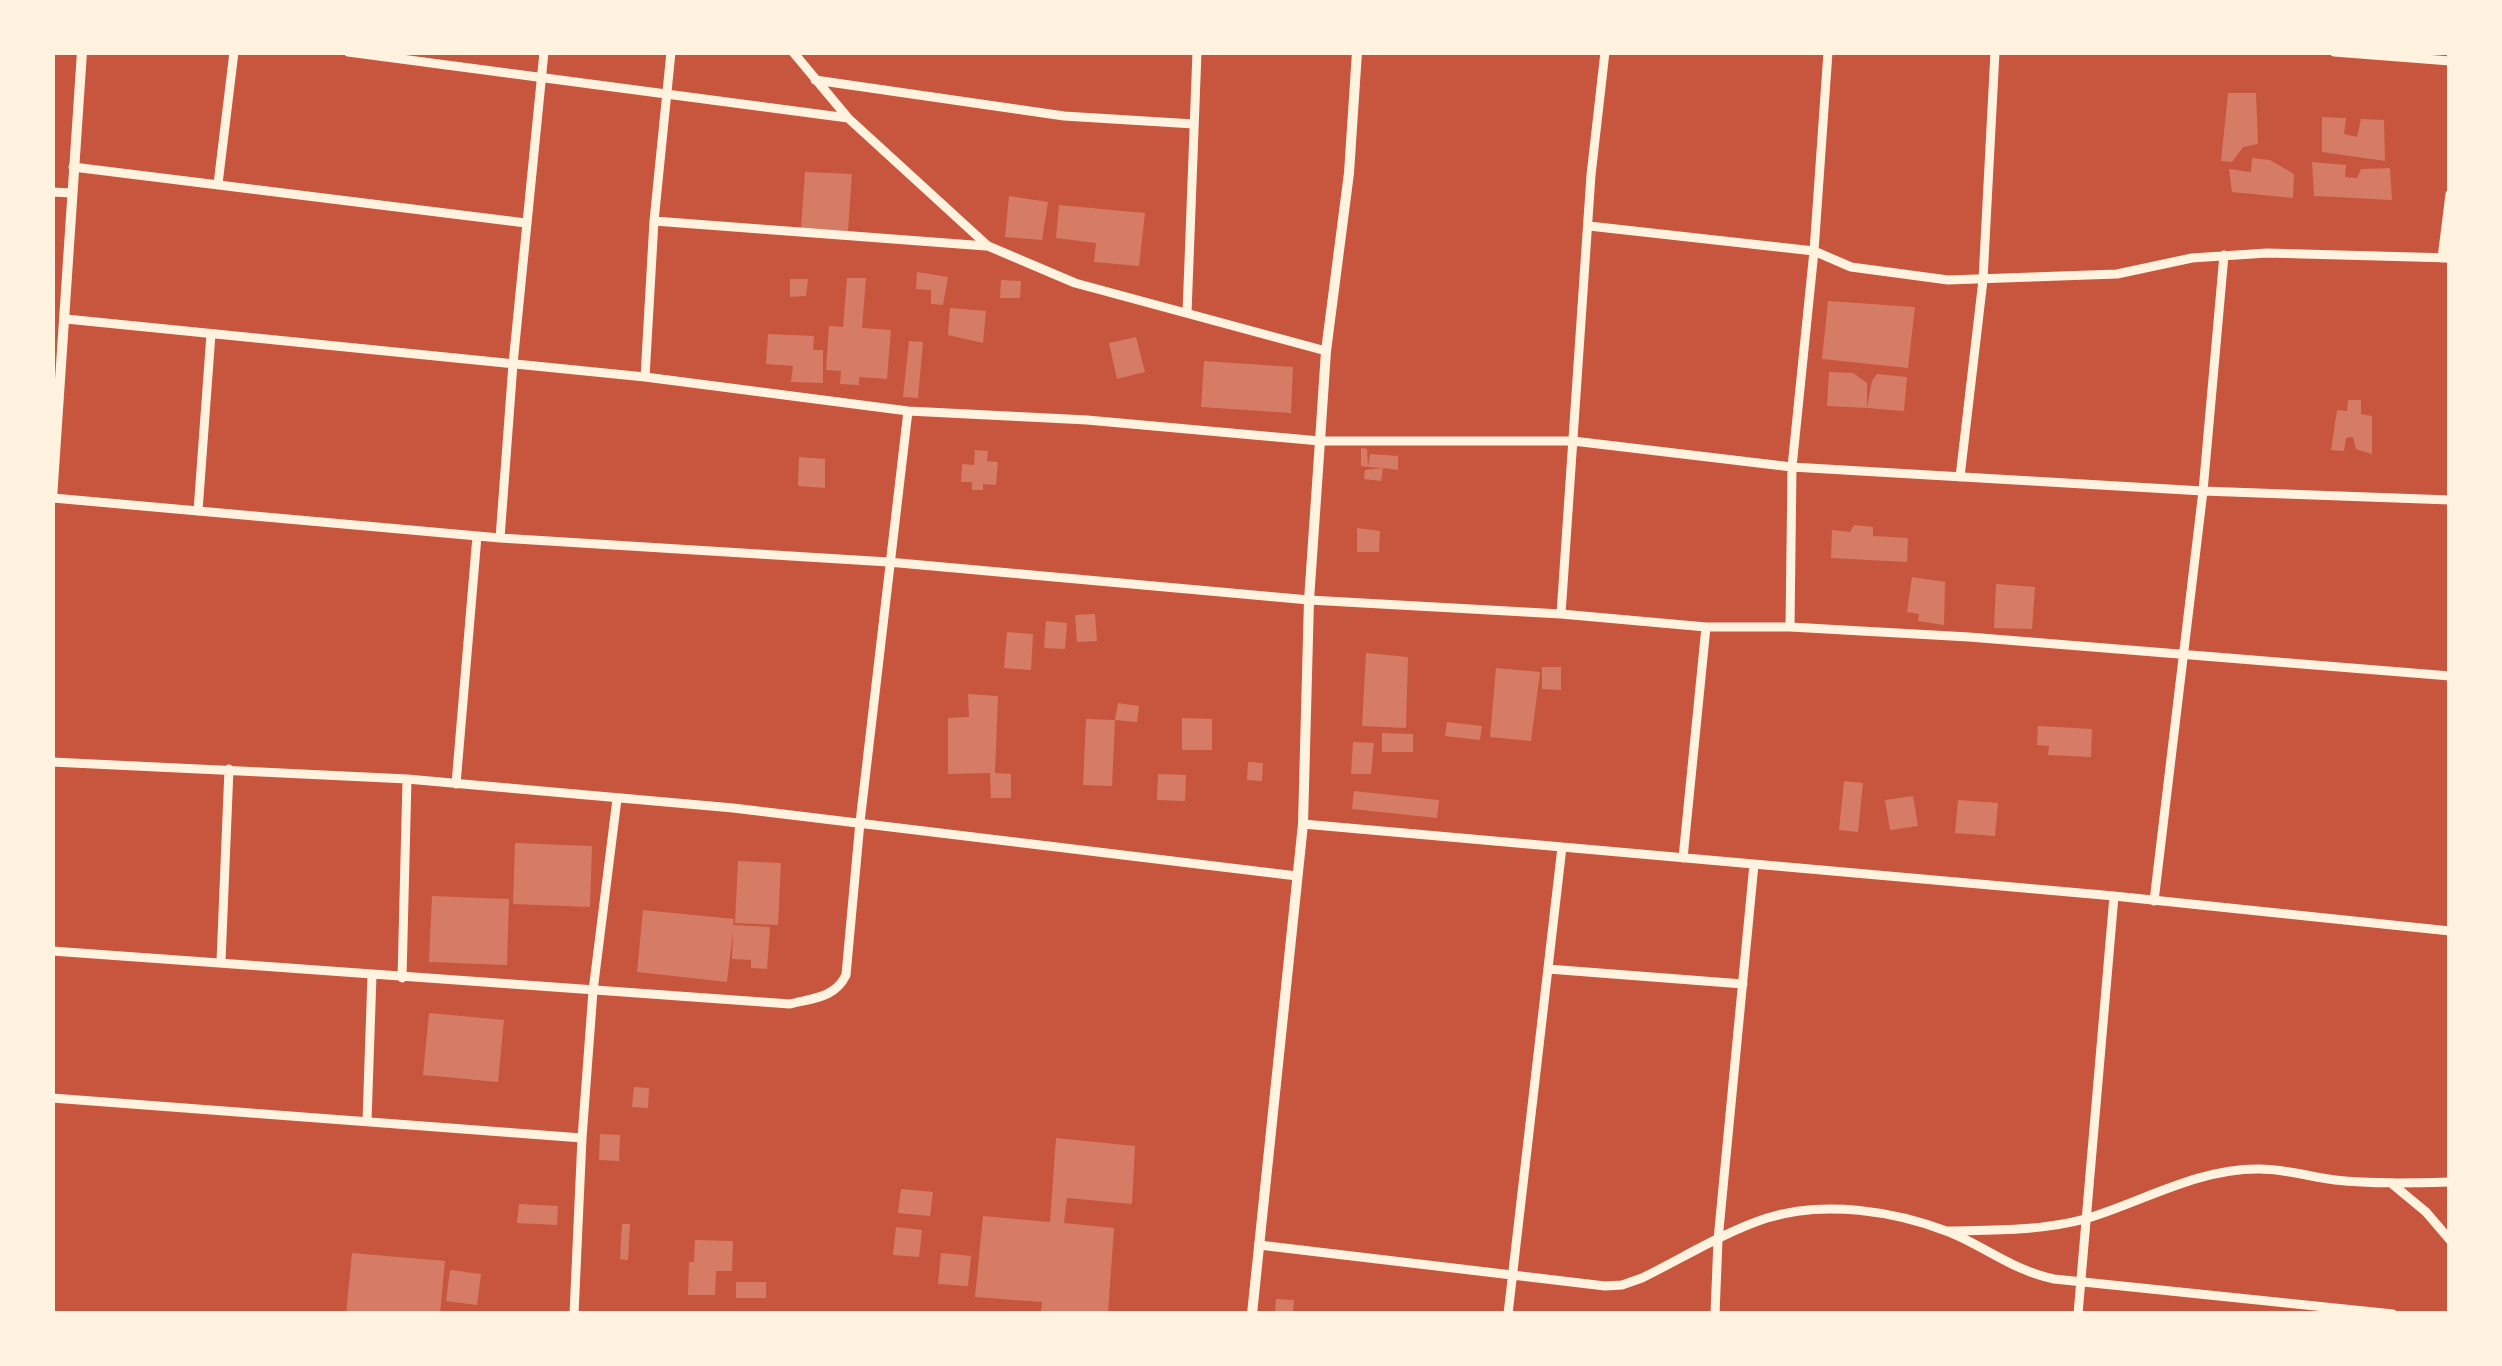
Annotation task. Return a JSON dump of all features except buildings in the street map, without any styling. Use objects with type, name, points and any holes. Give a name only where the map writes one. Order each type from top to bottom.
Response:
[{"type":"street","points":[[82,52],[52,498],[500,538],[888,562],[1309,600],[1562,614],[1706,627],[1790,627],[1969,637],[2450,676]]},
{"type":"street","points":[[218,184],[234,52]]},
{"type":"street","points":[[348,52],[412,56],[542,78],[848,118]]},
{"type":"street","points":[[500,538],[512,364],[544,52]]},
{"type":"street","points":[[645,377],[654,221],[671,52]]},
{"type":"street","points":[[792,52],[848,118],[988,246],[1075,283],[1326,351]]},
{"type":"street","points":[[1187,313],[1196,52]]},
{"type":"street","points":[[1252,1314],[1303,824],[1309,600],[1326,351],[1349,173],[1357,52]]},
{"type":"street","points":[[1562,614],[1605,52]]},
{"type":"street","points":[[1790,627],[1792,466],[1814,251],[1828,52]]},
{"type":"street","points":[[1960,477],[1983,280],[1995,52]]},
{"type":"street","points":[[2334,52],[2450,61]]},
{"type":"street","points":[[814,80],[1064,116],[1194,124]]},
{"type":"street","points":[[72,167],[526,223]]},
{"type":"street","points":[[52,192],[72,193]]},
{"type":"street","points":[[1589,226],[1814,251],[1850,267],[1948,280],[1983,280],[2117,274],[2224,255],[2446,258],[2450,194]]},
{"type":"street","points":[[654,221],[988,246]]},
{"type":"street","points":[[2154,901],[2203,491],[2224,255]]},
{"type":"street","points":[[66,319],[645,377],[908,410],[1087,420],[1320,440],[1573,440],[1792,466],[2203,491],[2450,500]]},
{"type":"street","points":[[198,511],[211,334]]},
{"type":"street","points":[[52,950],[790,1004],[840,988],[846,975],[888,562],[908,410]]},
{"type":"street","points":[[456,784],[477,536]]},
{"type":"street","points":[[1683,858],[1706,627]]},
{"type":"street","points":[[52,762],[407,779],[860,822],[1298,876]]},
{"type":"street","points":[[221,961],[229,769]]},
{"type":"street","points":[[402,978],[407,779]]},
{"type":"street","points":[[574,1314],[594,991],[617,799]]},
{"type":"street","points":[[1303,824],[2114,896],[2450,931]]},
{"type":"street","points":[[1508,1314],[1562,847]]},
{"type":"street","points":[[1715,1314],[1718,1240],[1754,864]]},
{"type":"street","points":[[2078,1314],[2114,896]]},
{"type":"street","points":[[1548,969],[1742,984]]},
{"type":"street","points":[[366,1121],[372,975]]},
{"type":"street","points":[[52,1098],[582,1138]]},
{"type":"street","points":[[1946,1230],[2017,1229],[2084,1219],[2206,1177],[2260,1168],[2335,1180],[2392,1184],[2450,1182]]},
{"type":"street","points":[[2392,1184],[2426,1212],[2450,1240]]},
{"type":"street","points":[[1259,1246],[1605,1286],[1622,1285],[1768,1218],[1817,1210],[1870,1212],[1946,1230],[2031,1274],[2393,1314]]}]
